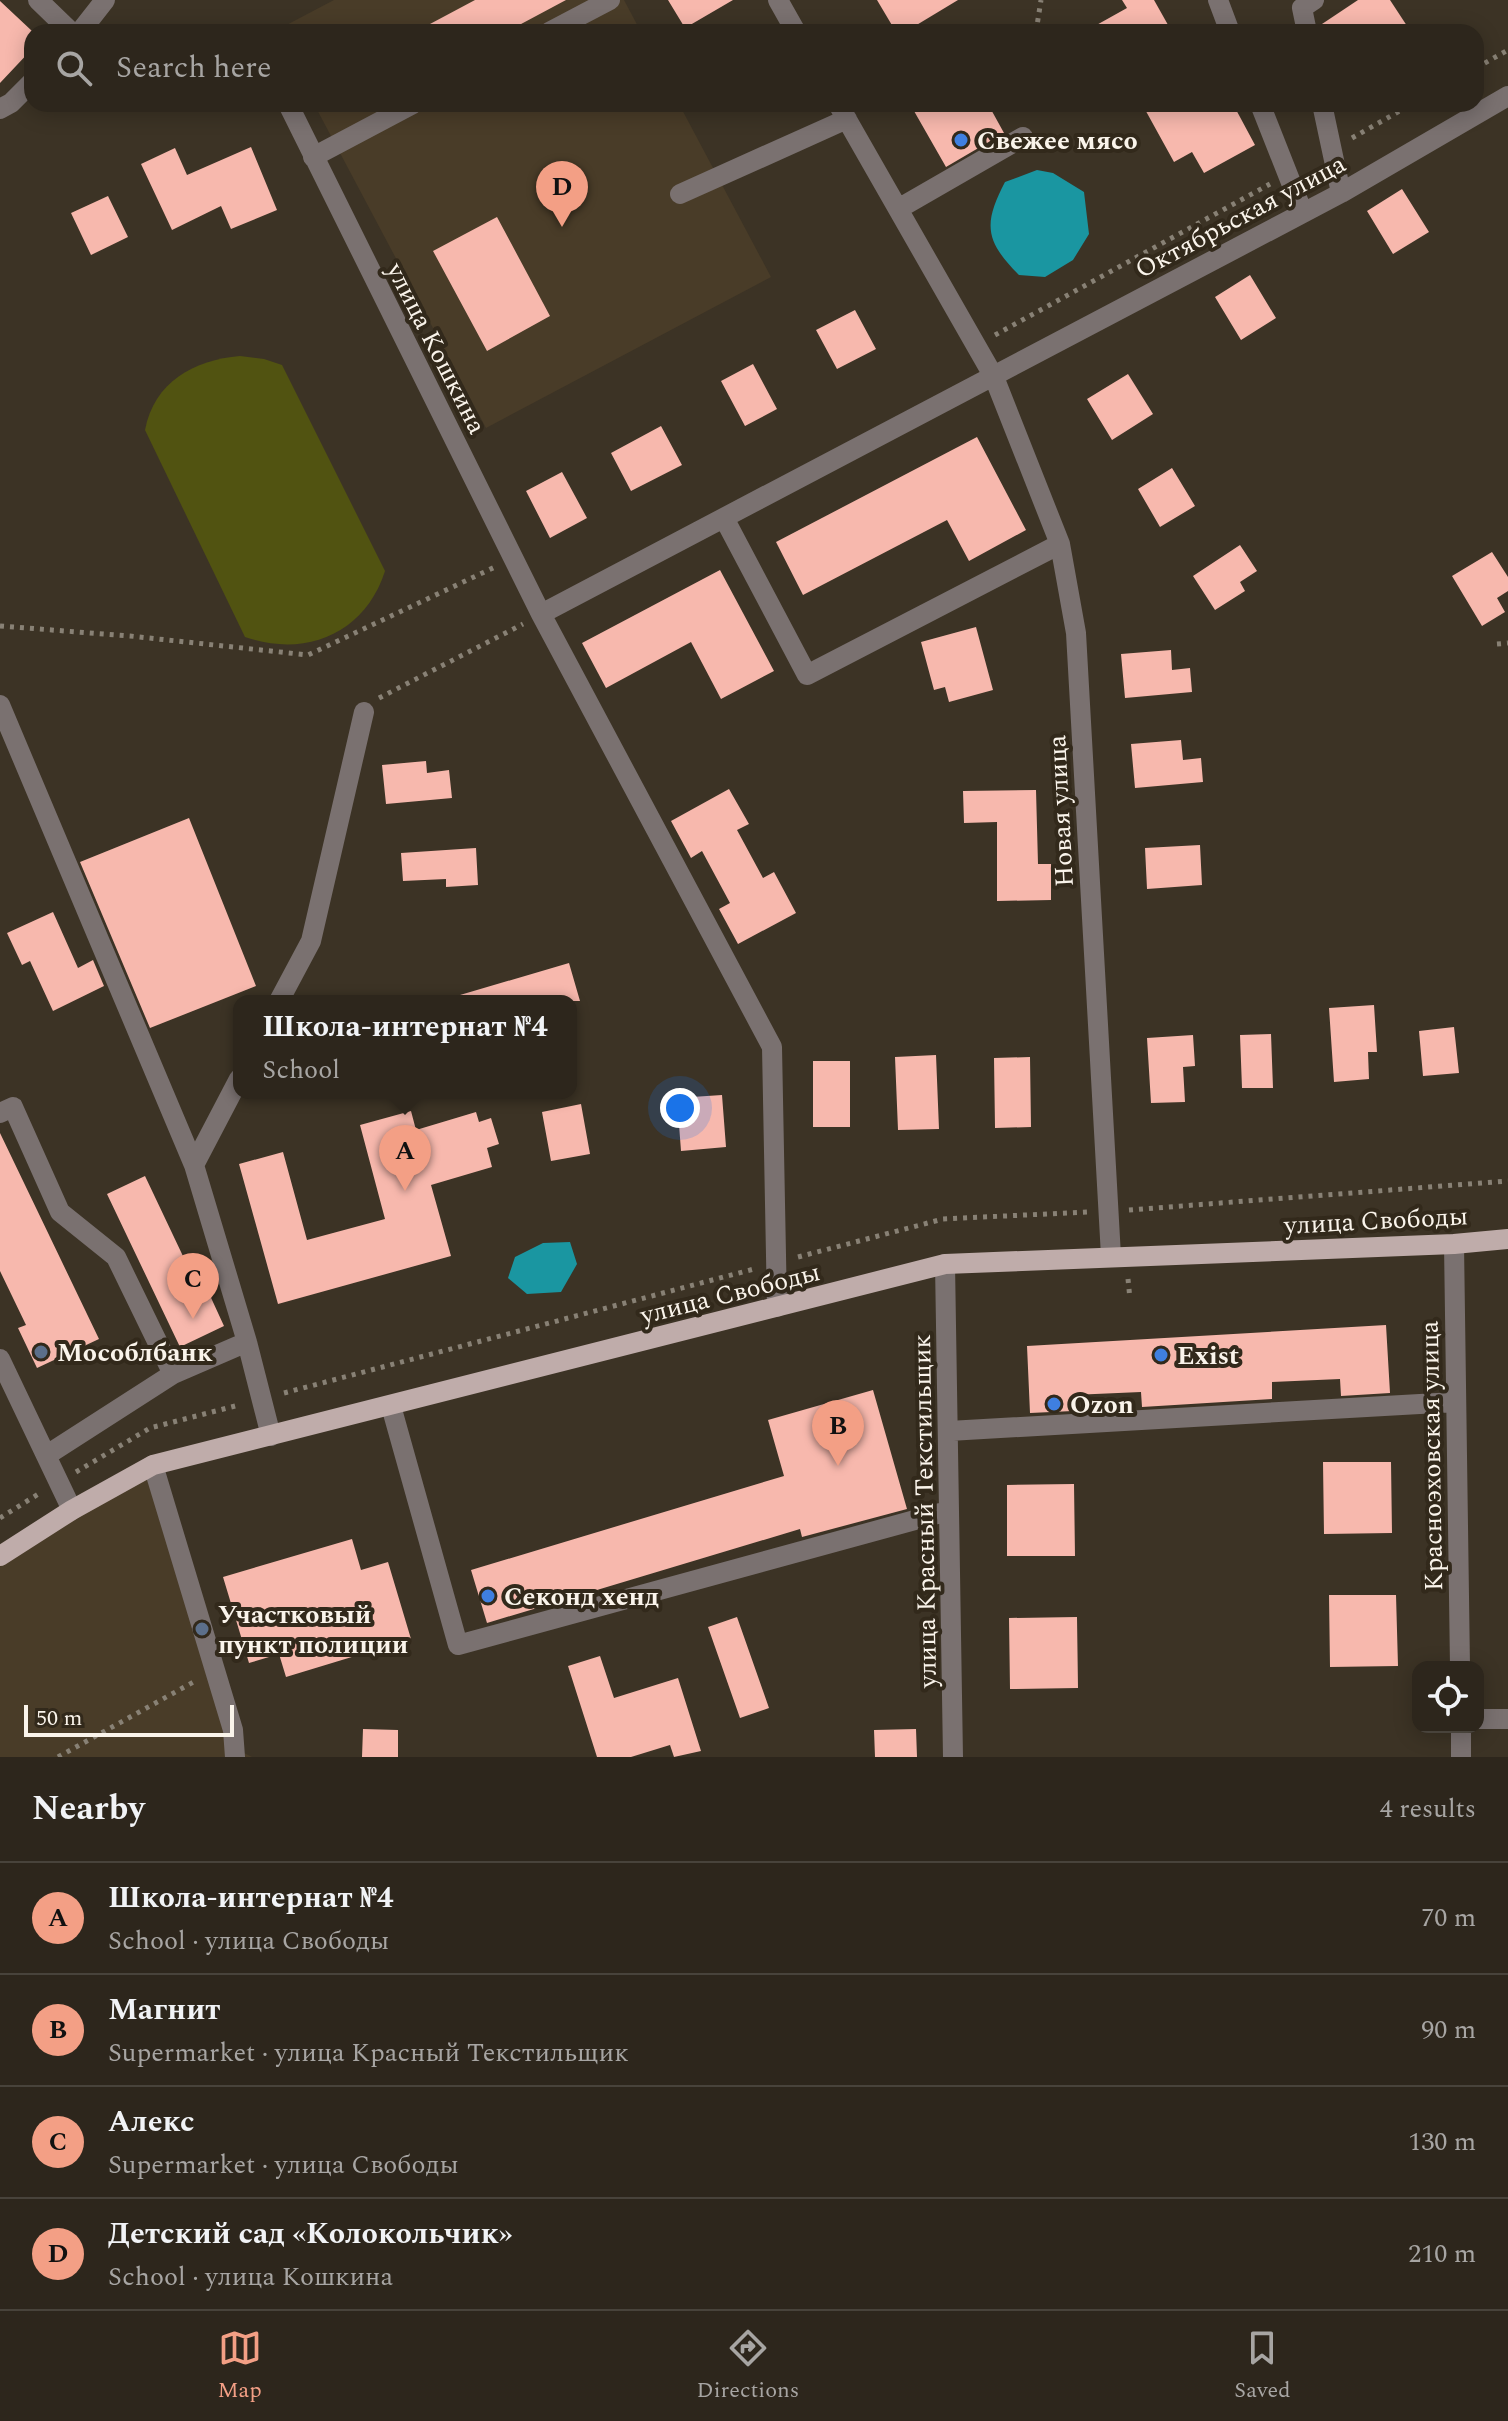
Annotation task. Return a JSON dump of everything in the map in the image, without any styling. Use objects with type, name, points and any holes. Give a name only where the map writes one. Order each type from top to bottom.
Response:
[{"type":"main road","name":"улица Свободы","points":[[0,1556],[72,1510],[153,1465],[945,1264],[1454,1244],[1508,1239]]},
{"type":"street","points":[[38,0],[63,24]]},
{"type":"street","points":[[86,24],[105,0]]},
{"type":"street","points":[[564,24],[610,0]]},
{"type":"street","points":[[778,0],[792,24]]},
{"type":"street","points":[[1218,0],[1227,24]]},
{"type":"street","points":[[1305,24],[1302,8],[1314,0]]},
{"type":"street","points":[[0,109],[24,90]]},
{"type":"street","name":"Октябрьская улица","points":[[1484,110],[1508,96]]},
{"type":"street","name":"улица Кошкина","points":[[292,112],[541,614],[772,1047],[777,1307]]},
{"type":"street","points":[[313,157],[398,112]]},
{"type":"street","points":[[680,194],[842,112]]},
{"type":"street","name":"Новая улица","points":[[842,112],[994,377],[1060,544],[1076,633],[1111,1256]]},
{"type":"street","points":[[1263,112],[1303,213]]},
{"type":"street","points":[[1324,112],[1341,193]]},
{"type":"street","name":"Октябрьская улица","points":[[994,377],[1341,193],[1480,112]]},
{"type":"street","points":[[898,209],[1023,137]]},
{"type":"street","points":[[541,614],[994,377]]},
{"type":"street","points":[[724,518],[807,675],[1060,544]]},
{"type":"street","points":[[0,705],[194,1165],[247,1342],[271,1436]]},
{"type":"street","points":[[282,995],[311,941],[364,712]]},
{"type":"street","points":[[194,1165],[233,1090]]},
{"type":"street","points":[[0,1113],[13,1107],[60,1212],[116,1257],[173,1374]]},
{"type":"street","name":"Красноэховская улица","points":[[1454,1244],[1460,1661]]},
{"type":"street","name":"улица Красный Текстильщик","points":[[945,1264],[953,1757]]},
{"type":"street","points":[[47,1455],[173,1374],[247,1342]]},
{"type":"street","points":[[0,1359],[72,1510]]},
{"type":"street","points":[[949,1431],[1455,1402]]},
{"type":"street","points":[[391,1406],[458,1645],[948,1511]]},
{"type":"street","points":[[153,1465],[233,1730],[235,1757]]},
{"type":"street","points":[[1484,1719],[1508,1719]]},
{"type":"street","points":[[1461,1733],[1461,1757]]},
{"type":"path","points":[[1037,24],[1041,0]]},
{"type":"path","points":[[1484,64],[1508,50]]},
{"type":"path","points":[[1332,149],[1398,112]]},
{"type":"path","points":[[977,345],[1288,174]]},
{"type":"path","points":[[0,626],[308,655],[514,558]]},
{"type":"path","points":[[364,712],[372,701],[541,614]]},
{"type":"path","points":[[1497,644],[1508,643]]},
{"type":"path","points":[[58,1757],[215,1670]]},
{"type":"shaded area","points":[[334,0],[624,0],[637,24],[288,24]]},
{"type":"shaded area","points":[[318,112],[683,112],[771,277],[486,428]]},
{"type":"shaded area","points":[[240,356],[282,365],[385,571],[376,593],[363,611],[330,636],[310,642],[267,643],[245,637],[145,430],[157,399],[179,376],[207,362]]},
{"type":"shaded area","points":[[153,1467],[244,1753],[252,1757],[0,1757],[0,1557]]},
{"type":"water","points":[[1037,170],[1053,173],[1084,192],[1089,234],[1073,260],[1045,277],[1019,275],[999,252],[991,232],[993,209],[1005,182]]},
{"type":"water","points":[[570,1242],[577,1264],[561,1292],[527,1294],[508,1278],[515,1257],[543,1243]]},
{"type":"building","points":[[475,0],[566,0],[521,24],[430,24]]},
{"type":"building","points":[[668,0],[733,0],[692,24],[683,24]]},
{"type":"building","points":[[877,0],[958,0],[918,24],[891,24]]},
{"type":"building","points":[[1122,0],[1154,0],[1168,24],[1098,24],[1127,8]]},
{"type":"building","points":[[1358,0],[1390,0],[1406,24],[1322,24]]},
{"type":"building","points":[[0,1],[25,24],[24,58],[0,83]]},
{"type":"building","points":[[915,112],[992,112],[1004,133],[946,167]]},
{"type":"building","points":[[1146,112],[1237,112],[1255,145],[1204,173],[1192,152],[1174,162]]},
{"type":"building","points":[[251,147],[277,210],[231,229],[221,206],[172,230],[141,164],[175,148],[187,175]]},
{"type":"building","points":[[1402,189],[1429,232],[1393,254],[1367,211]]},
{"type":"building","points":[[108,196],[128,237],[91,255],[71,213]]},
{"type":"building","points":[[497,217],[550,316],[487,351],[433,251]]},
{"type":"building","points":[[1250,275],[1276,318],[1241,340],[1215,297]]},
{"type":"building","points":[[855,310],[876,349],[837,369],[816,330]]},
{"type":"building","points":[[753,364],[777,409],[745,426],[721,381]]},
{"type":"building","points":[[1128,374],[1153,414],[1112,440],[1087,399]]},
{"type":"building","points":[[661,426],[682,465],[631,491],[611,453]]},
{"type":"building","points":[[977,437],[1026,530],[969,561],[947,520],[803,595],[776,542]]},
{"type":"building","points":[[1172,468],[1195,506],[1160,527],[1138,489]]},
{"type":"building","points":[[562,472],[587,518],[550,538],[526,491]]},
{"type":"building","points":[[1240,545],[1257,571],[1240,582],[1245,591],[1215,610],[1193,576]]},
{"type":"building","points":[[1492,552],[1508,577],[1508,591],[1497,598],[1505,612],[1482,626],[1452,576]]},
{"type":"building","points":[[720,570],[774,671],[721,699],[691,642],[606,688],[582,643]]},
{"type":"building","points":[[976,627],[993,690],[949,702],[945,687],[934,690],[921,642]]},
{"type":"building","points":[[1171,650],[1172,670],[1190,668],[1192,692],[1125,698],[1121,654]]},
{"type":"building","points":[[1181,740],[1183,760],[1201,758],[1203,782],[1135,788],[1131,744]]},
{"type":"building","points":[[426,761],[427,773],[449,770],[452,798],[386,804],[382,765]]},
{"type":"building","points":[[729,789],[749,824],[737,830],[763,878],[774,872],[796,913],[738,944],[719,909],[730,903],[702,851],[691,858],[671,821]]},
{"type":"building","points":[[1036,790],[1038,864],[1051,864],[1051,900],[997,901],[997,822],[964,823],[963,791]]},
{"type":"building","points":[[189,818],[256,986],[150,1028],[80,862]]},
{"type":"building","points":[[1200,845],[1202,885],[1147,889],[1145,848]]},
{"type":"building","points":[[476,848],[478,885],[446,887],[446,879],[403,881],[401,853]]},
{"type":"building","points":[[53,912],[78,968],[93,960],[104,986],[53,1011],[30,961],[22,965],[7,933]]},
{"type":"building","points":[[569,963],[580,1001],[577,1001],[577,995],[460,995]]},
{"type":"building","points":[[1374,1005],[1377,1052],[1368,1052],[1369,1079],[1334,1082],[1329,1008]]},
{"type":"building","points":[[1454,1027],[1459,1073],[1423,1076],[1419,1031]]},
{"type":"building","points":[[1271,1034],[1273,1088],[1242,1088],[1240,1035]]},
{"type":"building","points":[[1193,1035],[1195,1066],[1183,1067],[1185,1102],[1151,1103],[1147,1038]]},
{"type":"building","points":[[936,1055],[939,1129],[898,1130],[895,1057]]},
{"type":"building","points":[[1030,1057],[1031,1127],[995,1128],[994,1058]]},
{"type":"building","points":[[813,1061],[850,1061],[850,1127],[813,1127]]},
{"type":"building","points":[[722,1095],[726,1147],[681,1151],[677,1098]]},
{"type":"building","points":[[581,1104],[590,1154],[551,1161],[542,1112]]},
{"type":"building","points":[[411,1111],[416,1130],[476,1112],[479,1122],[491,1118],[499,1144],[487,1148],[492,1167],[431,1185],[451,1256],[278,1304],[239,1164],[283,1152],[307,1240],[385,1219],[360,1125]]},
{"type":"building","points":[[0,1133],[99,1339],[37,1368],[18,1328],[26,1325],[0,1271]]},
{"type":"building","points":[[145,1176],[200,1292],[207,1289],[224,1326],[180,1347],[107,1194]]},
{"type":"building","points":[[1386,1325],[1390,1393],[1341,1396],[1340,1379],[1272,1382],[1272,1399],[1142,1407],[1141,1392],[1072,1395],[1073,1411],[1030,1413],[1027,1346]]},
{"type":"building","points":[[873,1390],[907,1509],[802,1537],[800,1529],[487,1623],[471,1570],[784,1476],[768,1420]]},
{"type":"building","points":[[1323,1462],[1391,1462],[1392,1533],[1324,1534]]},
{"type":"building","points":[[1074,1484],[1075,1556],[1007,1556],[1007,1485]]},
{"type":"building","points":[[352,1539],[361,1570],[388,1562],[411,1639],[286,1677],[279,1654],[249,1663],[223,1577]]},
{"type":"building","points":[[1329,1595],[1396,1595],[1398,1666],[1330,1667]]},
{"type":"building","points":[[737,1617],[769,1708],[740,1718],[708,1627]]},
{"type":"building","points":[[1077,1617],[1078,1688],[1010,1689],[1009,1618]]},
{"type":"building","points":[[600,1656],[614,1698],[678,1678],[701,1751],[674,1757],[670,1745],[631,1757],[597,1757],[568,1666]]},
{"type":"building","points":[[363,1729],[398,1730],[398,1757],[362,1757]]},
{"type":"building","points":[[916,1729],[917,1757],[875,1757],[874,1730]]},
{"type":"place","name":"Свежее мясо","points":[[961,140]]},
{"type":"place","name":"Детский сад «Колокольчик»","points":[[562,227]]},
{"type":"place","name":"Школа-интернат №4","points":[[405,1191]]},
{"type":"place","name":"Алекс","points":[[193,1319]]},
{"type":"place","name":"Мособлбанк","points":[[41,1352]]},
{"type":"place","name":"Exist","points":[[1161,1355]]},
{"type":"place","name":"Ozon","points":[[1054,1404]]},
{"type":"place","name":"Магнит","points":[[838,1466]]},
{"type":"place","name":"Секонд хенд","points":[[488,1596]]},
{"type":"place","name":"Участковый пункт полиции","points":[[202,1629]]}]
